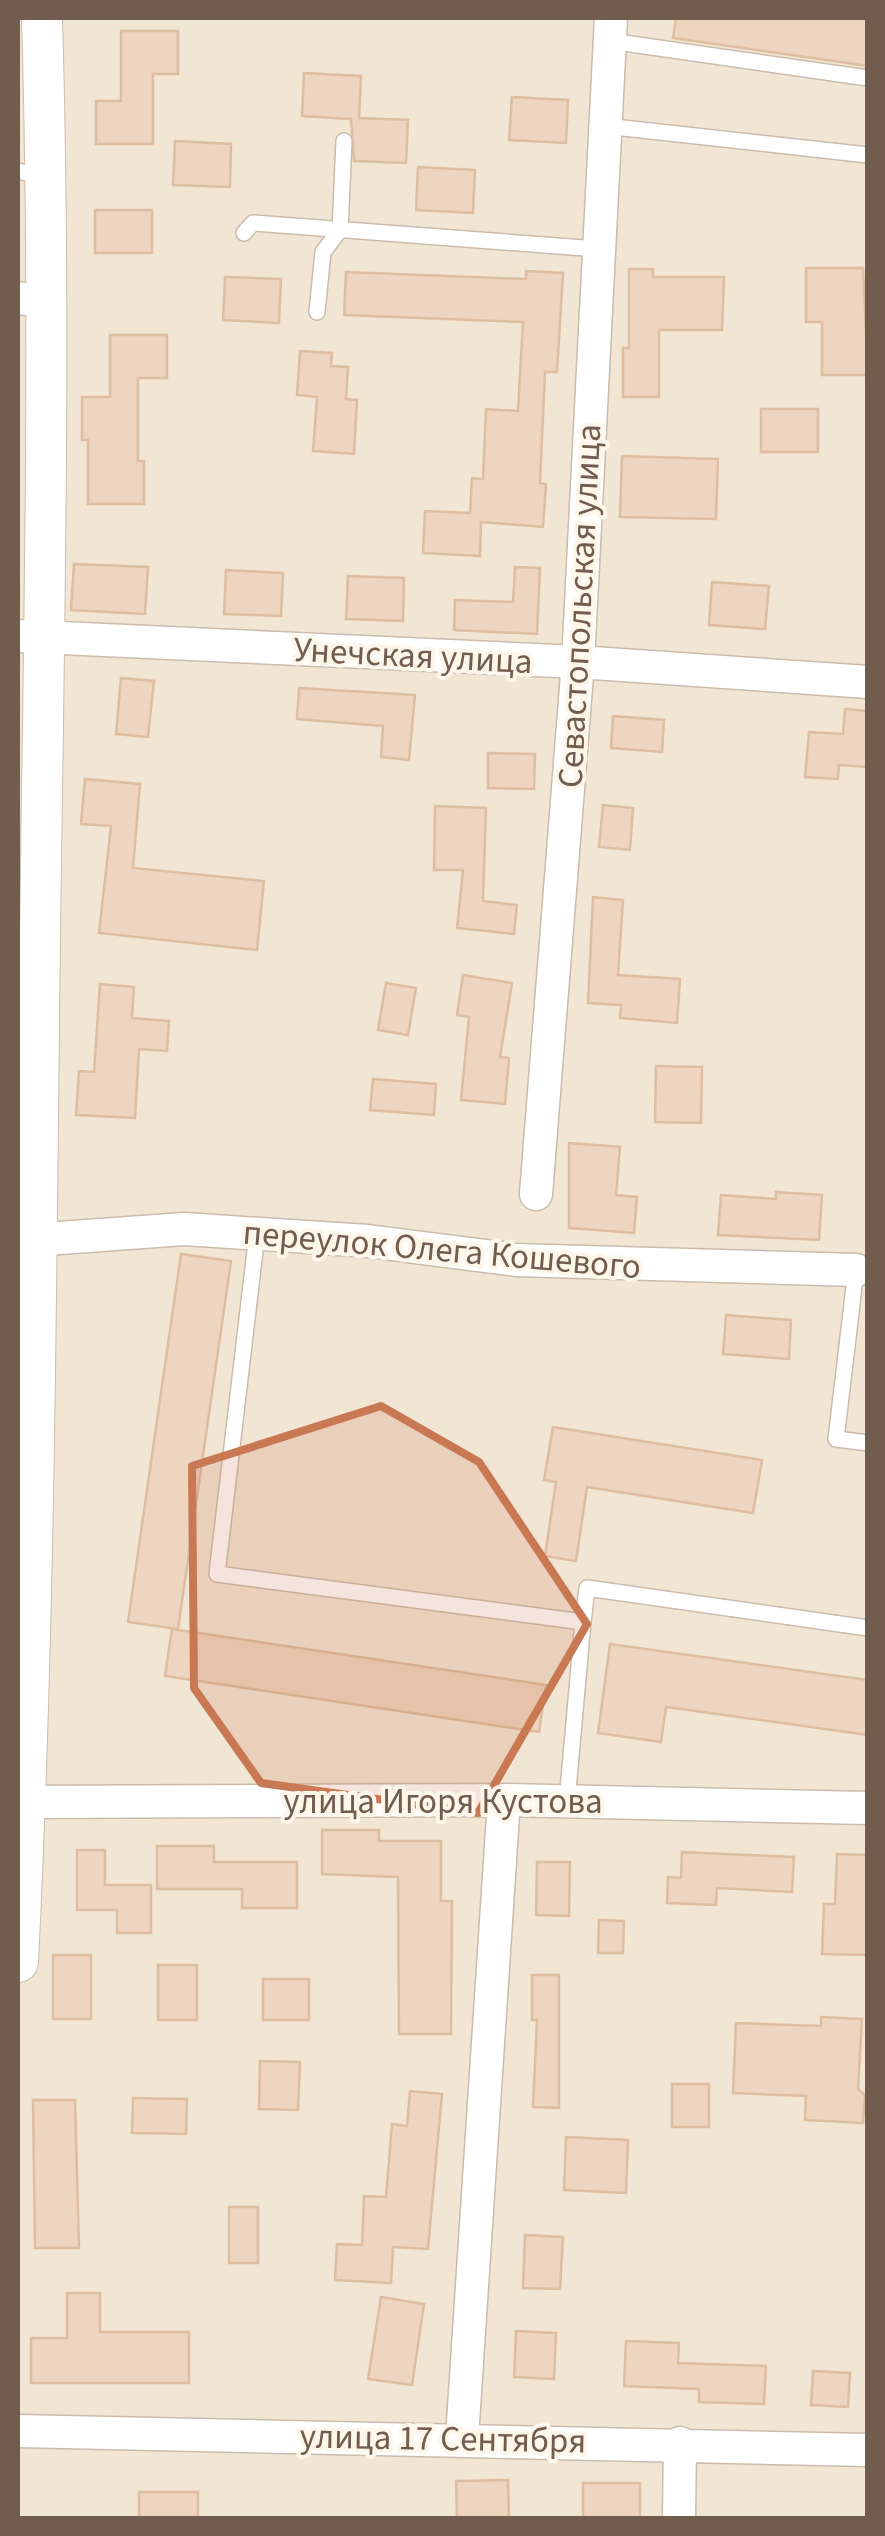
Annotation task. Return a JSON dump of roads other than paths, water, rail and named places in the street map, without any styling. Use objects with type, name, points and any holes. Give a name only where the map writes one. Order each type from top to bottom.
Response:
[{"type":"street","points":[[18,1962],[27,1241],[31,174],[42,18]]},
{"type":"street","name":"Севастопольская улица","points":[[536,1194],[578,662],[611,29]]},
{"type":"street","name":"Унечская улица","points":[[30,637],[578,662],[868,682]]},
{"type":"street","name":"переулок Олега Кошевого","points":[[27,1241],[184,1228],[368,1241],[516,1260],[862,1270]]},
{"type":"street","points":[[462,2438],[504,1800]]},
{"type":"street","name":"улица Игоря Кустова","points":[[22,1802],[504,1800],[868,1808]]},
{"type":"street","name":"улица 17 Сентября","points":[[18,2430],[868,2450]]},
{"type":"street","points":[[679,2518],[680,2443]]},
{"type":"lane","points":[[611,29],[868,78]]},
{"type":"lane","points":[[605,126],[868,155]]},
{"type":"lane","points":[[317,312],[323,252],[340,230],[344,140]]},
{"type":"lane","points":[[244,232],[254,223],[598,249]]},
{"type":"lane","points":[[257,1234],[218,1574],[582,1622]]},
{"type":"lane","points":[[862,1270],[836,1439],[868,1443]]},
{"type":"lane","points":[[566,1801],[586,1588],[868,1628]]}]
